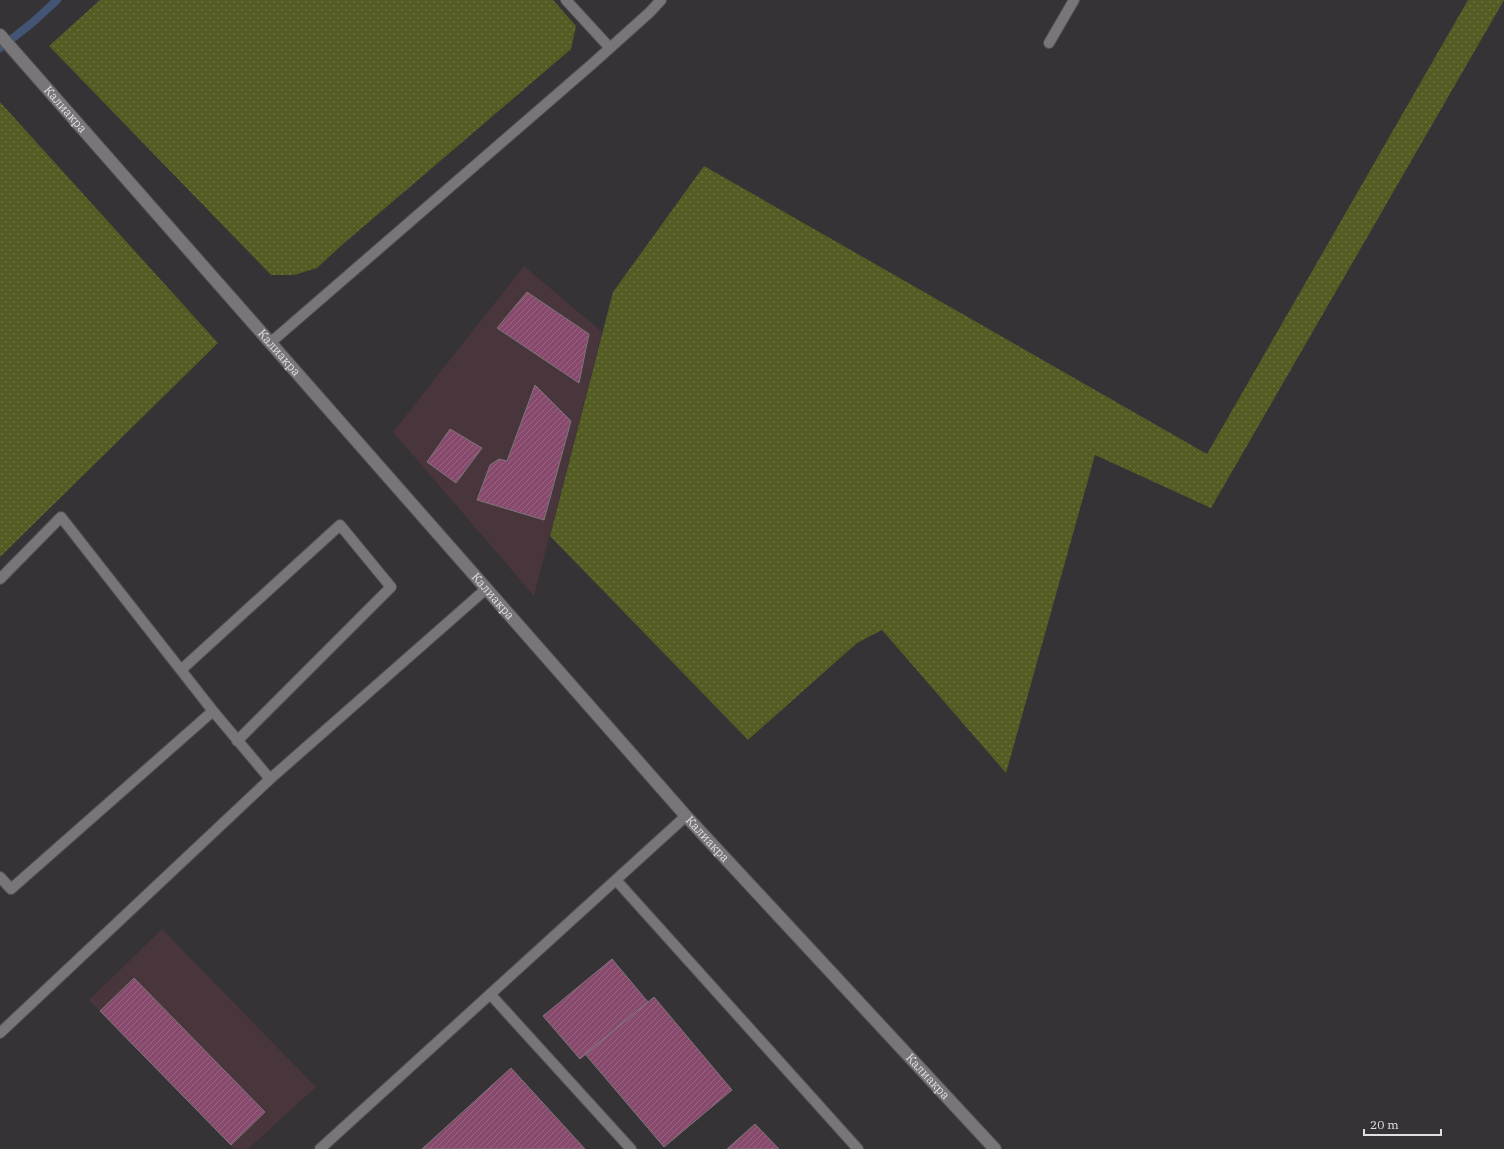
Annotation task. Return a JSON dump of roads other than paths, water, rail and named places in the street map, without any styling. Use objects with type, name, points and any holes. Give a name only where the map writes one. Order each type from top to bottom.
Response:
[{"type":"street","name":"Калиакра","points":[[0,35],[686,816],[995,1149]]},
{"type":"lane","points":[[566,0],[610,48]]},
{"type":"lane","points":[[270,343],[610,48],[661,0]]},
{"type":"lane","points":[[1049,43],[1074,0]]},
{"type":"lane","points":[[0,579],[61,517],[213,711],[270,779]]},
{"type":"lane","points":[[181,670],[340,525],[392,587],[237,741]]},
{"type":"lane","points":[[0,1033],[270,779],[486,589]]},
{"type":"lane","points":[[0,876],[10,889],[213,711]]},
{"type":"lane","points":[[320,1149],[686,816]]},
{"type":"lane","points":[[616,880],[858,1149]]},
{"type":"lane","points":[[490,994],[631,1149]]},
{"type":"waterway","points":[[0,48],[32,23],[57,0]]}]
